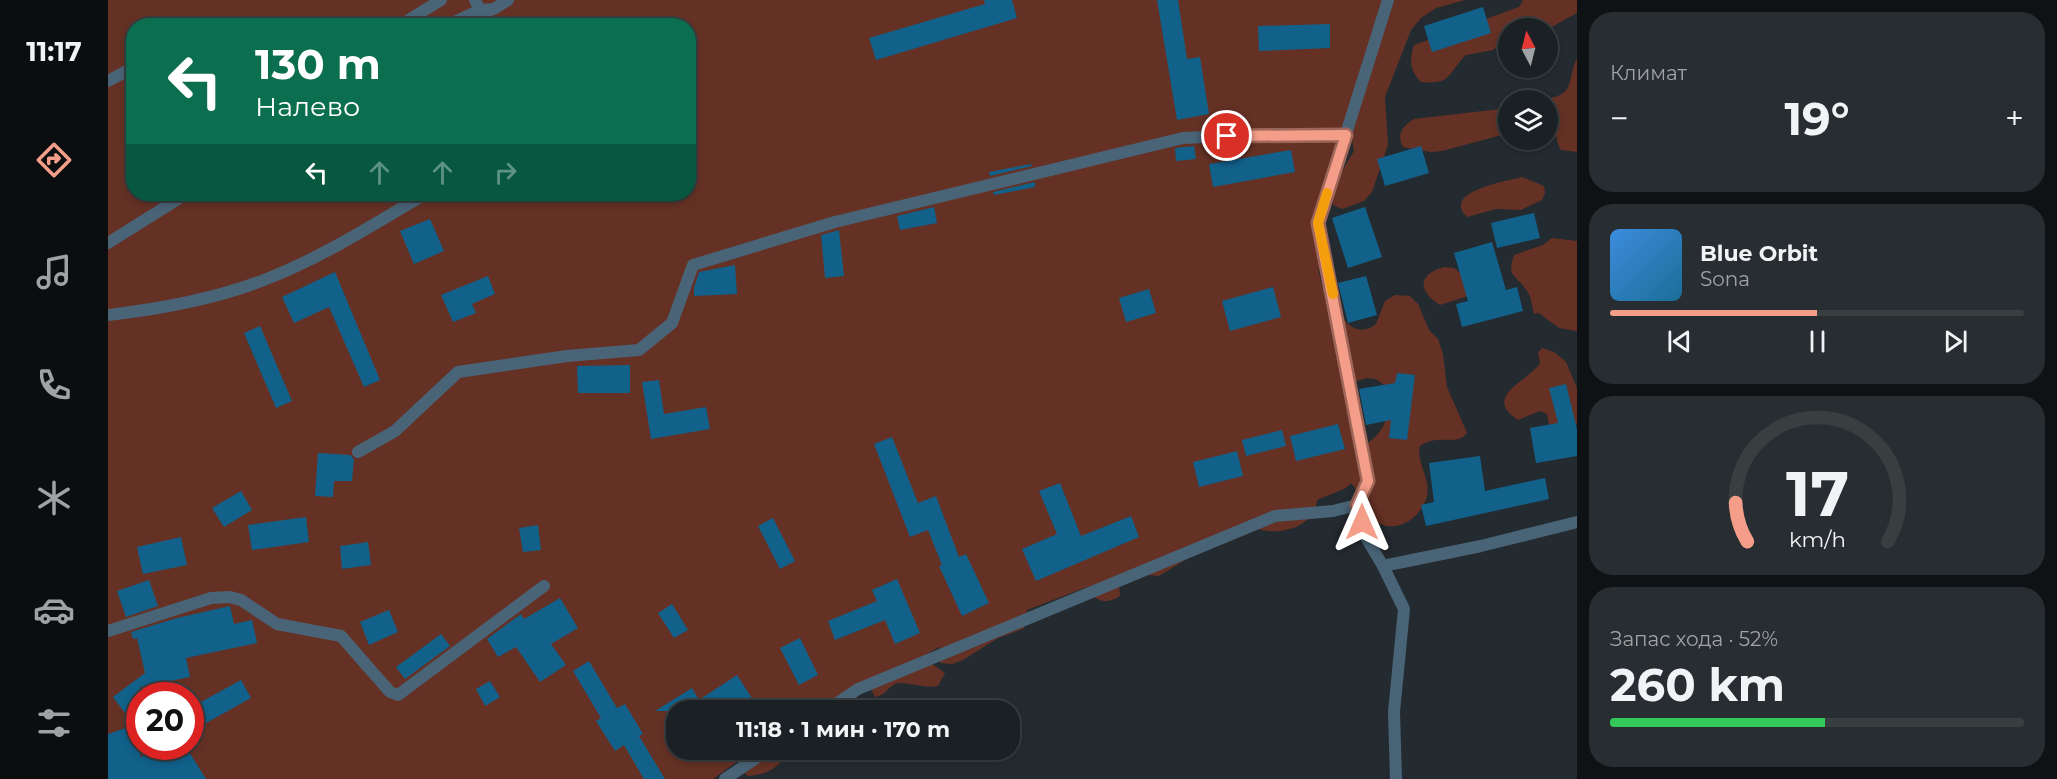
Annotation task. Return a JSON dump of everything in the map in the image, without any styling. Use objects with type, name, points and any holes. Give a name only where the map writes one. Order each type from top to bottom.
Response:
[{"type":"lane","points":[[412,18],[441,0]]},
{"type":"lane","points":[[458,18],[478,5],[494,9],[508,0]]},
{"type":"lane","points":[[1388,0],[1318,223],[1368,481],[1357,505],[1367,539],[1404,609],[1394,712],[1396,779]]},
{"type":"lane","points":[[478,5],[488,18]]},
{"type":"lane","points":[[108,81],[126,71]]},
{"type":"lane","points":[[358,452],[395,431],[458,372],[567,356],[639,350],[672,323],[693,265],[835,222],[1184,138],[1271,134],[1346,135]]},
{"type":"lane","points":[[108,243],[175,201]]},
{"type":"lane","points":[[108,315],[190,302],[264,280],[352,238],[413,201]]},
{"type":"lane","points":[[843,700],[858,690],[1275,516],[1333,512],[1357,505]]},
{"type":"lane","points":[[1383,566],[1481,546],[1577,522]]},
{"type":"lane","points":[[108,631],[211,598],[230,597],[241,600],[277,624],[341,636],[390,693],[398,695],[543,586]]},
{"type":"lane","points":[[724,779],[753,760]]},
{"type":"shaded area","points":[[108,0],[1465,0],[1436,8],[1421,18],[1411,30],[1385,97],[1388,145],[1372,192],[1364,201],[1342,209],[1333,205],[1334,184],[1354,151],[1351,133],[1318,214],[1319,273],[1323,289],[1328,291],[1346,322],[1360,330],[1367,329],[1376,324],[1385,301],[1395,295],[1410,296],[1418,304],[1429,330],[1438,339],[1443,354],[1447,387],[1467,433],[1458,439],[1434,440],[1420,446],[1420,459],[1428,490],[1419,512],[1406,523],[1397,526],[1380,524],[1365,511],[1351,483],[1346,488],[1317,500],[1310,517],[1295,527],[1277,531],[1259,529],[1188,558],[1159,576],[1149,575],[1145,570],[1119,585],[1120,596],[1115,599],[1106,601],[1097,599],[1087,587],[1027,610],[1026,624],[1023,629],[998,638],[963,660],[952,664],[940,663],[939,647],[922,657],[945,673],[938,686],[898,683],[875,697],[869,685],[850,695],[857,700],[666,700],[666,760],[783,760],[769,771],[748,776],[741,770],[738,761],[713,779],[108,779]],"holes":[[[1367,378],[1376,379],[1384,385],[1387,414],[1382,429],[1359,448],[1350,383]]]},
{"type":"shaded area","points":[[1523,0],[1577,0],[1577,13],[1558,23],[1558,18],[1498,18],[1498,46],[1493,50],[1466,55],[1444,80],[1421,82],[1417,78],[1411,56],[1414,45],[1519,7]]},
{"type":"shaded area","points":[[1577,58],[1577,152],[1561,150],[1558,143],[1558,95],[1566,91]]},
{"type":"shaded area","points":[[1498,109],[1498,136],[1442,151],[1431,152],[1403,147],[1400,138],[1402,131],[1414,119]]},
{"type":"shaded area","points":[[1522,177],[1544,186],[1545,193],[1542,200],[1521,210],[1496,209],[1467,217],[1461,208],[1462,200],[1469,194]]},
{"type":"shaded area","points":[[1552,238],[1577,241],[1577,331],[1559,328],[1539,313],[1534,314],[1529,294],[1512,272],[1514,255],[1543,245]]},
{"type":"shaded area","points":[[1444,267],[1454,268],[1469,280],[1471,295],[1440,305],[1433,300],[1424,289],[1425,279],[1435,270]]},
{"type":"shaded area","points":[[1542,348],[1554,352],[1566,362],[1577,388],[1577,424],[1568,436],[1551,434],[1547,414],[1540,411],[1518,420],[1504,404],[1511,389],[1540,363],[1538,353]]},
{"type":"building","points":[[984,0],[1012,0],[1017,18],[876,60],[869,38],[985,4]]},
{"type":"building","points":[[1157,0],[1178,0],[1187,59],[1200,57],[1209,114],[1177,120]]},
{"type":"building","points":[[1483,7],[1491,33],[1432,52],[1424,26]]},
{"type":"building","points":[[1330,24],[1330,48],[1259,51],[1258,26]]},
{"type":"building","points":[[1194,146],[1196,159],[1176,161],[1175,148]]},
{"type":"building","points":[[1421,146],[1429,173],[1385,186],[1377,159]]},
{"type":"building","points":[[1291,150],[1295,172],[1213,187],[1209,164]]},
{"type":"building","points":[[1031,164],[1032,166],[990,176],[989,172]]},
{"type":"building","points":[[1035,182],[1035,187],[994,195],[993,192]]},
{"type":"building","points":[[934,207],[937,223],[900,230],[897,216]]},
{"type":"building","points":[[1365,207],[1382,257],[1348,268],[1332,218]]},
{"type":"building","points":[[1534,213],[1540,238],[1497,248],[1491,223]]},
{"type":"building","points":[[430,219],[444,251],[414,264],[400,231]]},
{"type":"building","points":[[839,230],[844,276],[825,278],[821,235]]},
{"type":"building","points":[[1492,242],[1506,290],[1517,287],[1523,311],[1462,327],[1456,304],[1468,301],[1454,253]]},
{"type":"building","points":[[735,265],[737,294],[694,296],[699,272]]},
{"type":"building","points":[[335,272],[380,380],[364,387],[329,307],[294,323],[282,297]]},
{"type":"building","points":[[488,276],[495,294],[472,304],[476,313],[453,322],[441,295]]},
{"type":"building","points":[[1366,276],[1377,315],[1348,323],[1338,283]]},
{"type":"building","points":[[1273,287],[1281,317],[1230,331],[1222,301]]},
{"type":"building","points":[[1149,289],[1156,313],[1126,322],[1119,298]]},
{"type":"building","points":[[260,326],[292,401],[276,408],[244,333]]},
{"type":"building","points":[[630,365],[630,393],[578,393],[577,366]]},
{"type":"building","points":[[1397,373],[1415,375],[1407,440],[1389,438],[1391,420],[1366,425],[1359,389],[1395,383]]},
{"type":"building","points":[[659,380],[664,414],[706,407],[710,429],[651,439],[642,382]]},
{"type":"building","points":[[1566,384],[1577,429],[1577,456],[1536,463],[1530,428],[1558,423],[1549,388]]},
{"type":"building","points":[[1338,424],[1345,449],[1296,461],[1290,436]]},
{"type":"building","points":[[1282,430],[1286,446],[1246,456],[1242,440]]},
{"type":"building","points":[[892,437],[918,503],[936,496],[959,557],[966,554],[989,603],[962,616],[939,566],[942,565],[928,530],[910,537],[874,444]]},
{"type":"building","points":[[1237,451],[1243,476],[1199,487],[1193,462]]},
{"type":"building","points":[[318,453],[350,455],[354,459],[352,481],[334,481],[333,497],[315,496]]},
{"type":"building","points":[[1480,456],[1485,491],[1545,478],[1549,499],[1426,526],[1421,505],[1434,502],[1429,463]]},
{"type":"building","points":[[1060,483],[1081,536],[1131,516],[1139,537],[1036,581],[1022,549],[1057,534],[1039,491]]},
{"type":"building","points":[[241,491],[252,510],[224,527],[212,508]]},
{"type":"building","points":[[306,517],[309,542],[252,550],[248,525]]},
{"type":"building","points":[[773,518],[795,561],[780,569],[758,526]]},
{"type":"building","points":[[538,525],[541,550],[523,552],[519,528]]},
{"type":"building","points":[[181,537],[187,565],[143,574],[137,547]]},
{"type":"building","points":[[368,542],[371,565],[342,569],[340,546]]},
{"type":"building","points":[[897,579],[920,633],[895,644],[885,620],[835,640],[828,621],[877,601],[872,590]]},
{"type":"building","points":[[149,580],[158,606],[126,617],[117,591]]},
{"type":"building","points":[[560,598],[578,628],[551,644],[566,665],[540,682],[516,647],[498,657],[487,639],[521,614],[524,619]]},
{"type":"building","points":[[672,604],[688,630],[674,638],[658,613]]},
{"type":"building","points":[[230,606],[234,624],[252,620],[257,643],[186,658],[190,677],[165,682],[133,682],[145,673],[137,638],[133,639],[131,632],[177,618]]},
{"type":"building","points":[[389,610],[398,632],[369,645],[360,622]]},
{"type":"building","points":[[441,634],[450,646],[405,679],[396,667]]},
{"type":"building","points":[[800,638],[818,675],[799,685],[780,648]]},
{"type":"building","points":[[589,661],[617,708],[625,704],[643,734],[639,736],[665,779],[644,779],[624,745],[615,751],[596,721],[601,718],[573,671]]},
{"type":"building","points":[[737,675],[753,700],[699,700]]},
{"type":"building","points":[[241,680],[251,698],[204,724],[204,700]]},
{"type":"building","points":[[490,681],[500,697],[485,706],[476,689]]},
{"type":"building","points":[[126,687],[126,714],[113,697]]},
{"type":"building","points":[[692,688],[699,700],[673,700]]},
{"type":"building","points":[[666,704],[666,711],[655,711]]},
{"type":"building","points":[[126,728],[126,760],[194,760],[206,779],[108,779],[108,734]]},
{"type":"slow traffic","points":[[1327,193],[1318,223],[1333,294]]},
{"type":"route","points":[[1227,136],[1346,135],[1318,223],[1368,481],[1357,505],[1362,522]]}]
